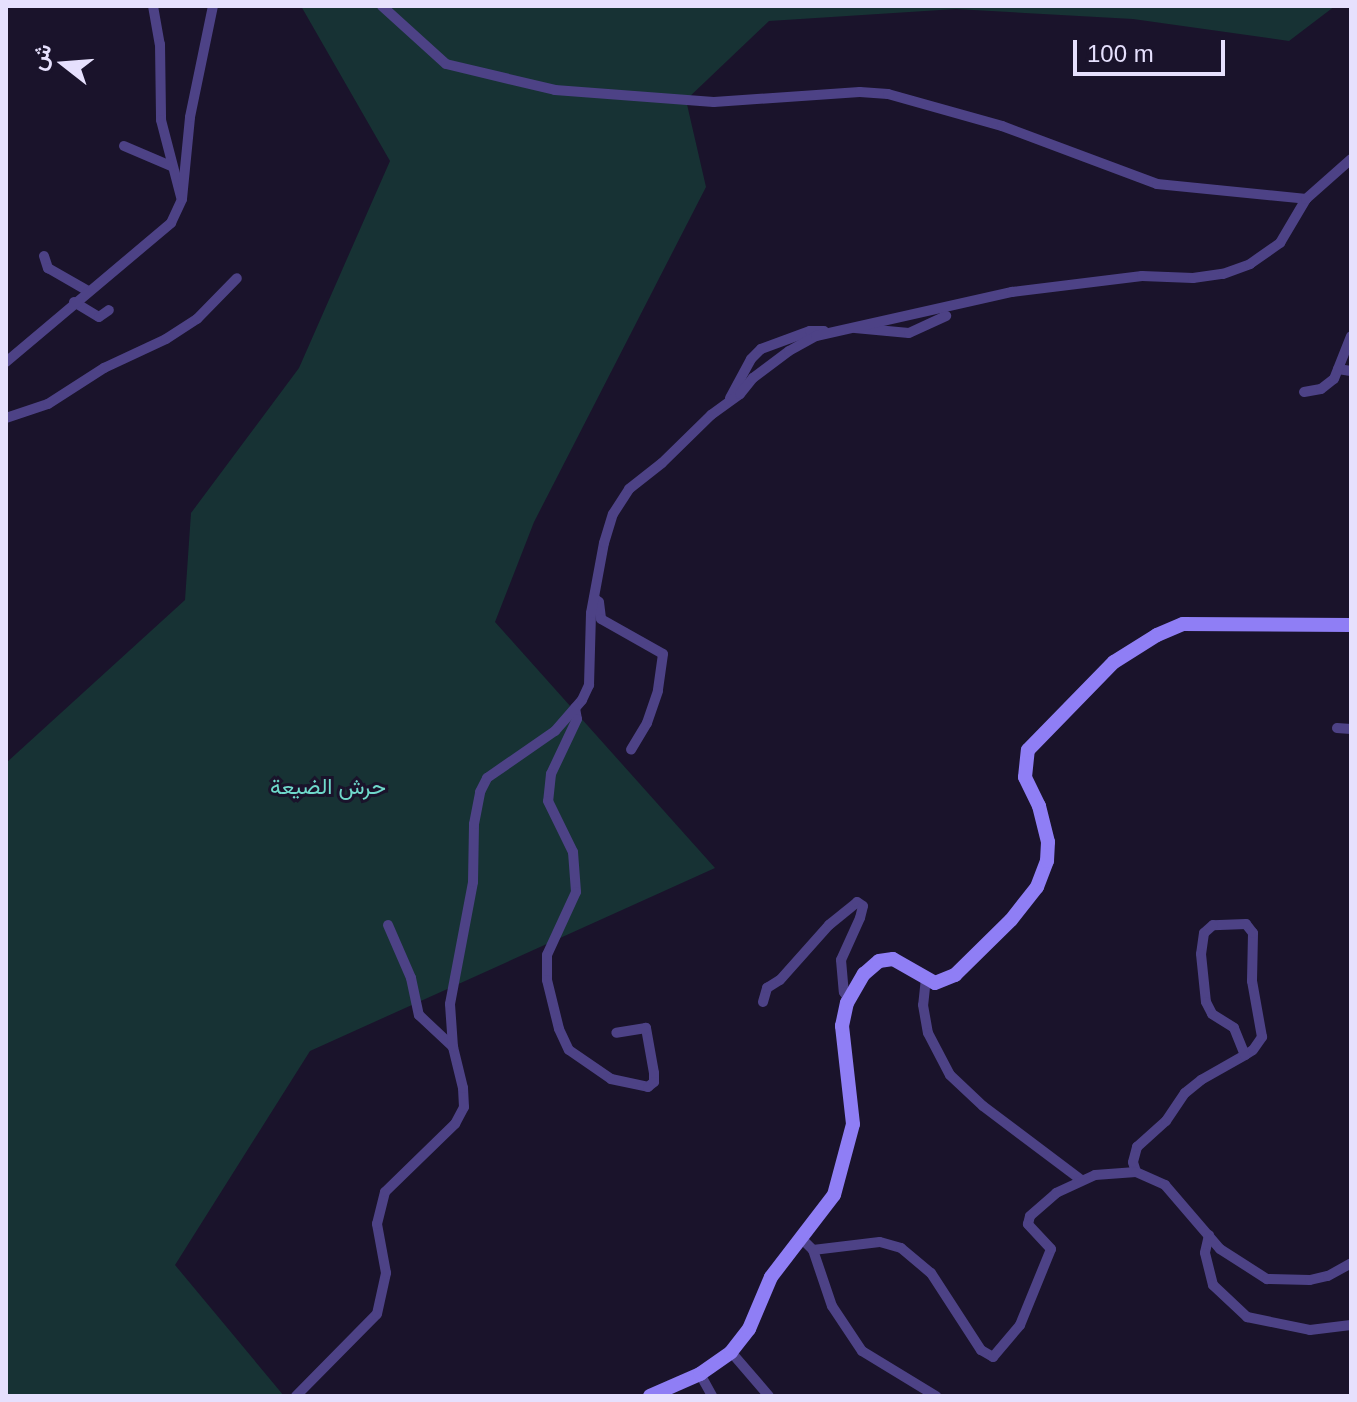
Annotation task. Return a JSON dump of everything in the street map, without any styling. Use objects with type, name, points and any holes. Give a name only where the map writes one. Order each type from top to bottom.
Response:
[{"type":"street","points":[[153,6],[160,44],[161,120],[182,199]]},
{"type":"street","points":[[6,362],[171,223],[182,199],[193,95],[213,6]]},
{"type":"street","points":[[382,6],[446,64],[527,84],[592,96],[714,102],[860,92],[888,94],[1002,126],[1157,184],[1306,199]]},
{"type":"street","points":[[124,146],[171,166]]},
{"type":"street","points":[[728,403],[751,359],[761,349],[810,331],[830,331],[1012,292],[1142,276],[1193,278],[1223,274],[1250,264],[1280,243],[1306,199],[1351,159]]},
{"type":"street","points":[[44,256],[48,268],[88,291]]},
{"type":"street","points":[[6,418],[48,404],[104,368],[166,339],[197,319],[237,278]]},
{"type":"street","points":[[74,302],[99,317],[109,310]]},
{"type":"street","points":[[849,327],[909,333],[946,316]]},
{"type":"street","points":[[296,1396],[377,1314],[386,1273],[378,1237],[379,1206],[396,1178],[460,1116],[465,1098],[453,1047],[453,977],[473,882],[474,824],[480,792],[487,778],[555,731],[575,708],[589,685],[594,598],[607,530],[629,489],[778,358],[830,331]]},
{"type":"street","points":[[1304,392],[1321,389],[1334,379],[1351,336]]},
{"type":"street","points":[[1338,369],[1351,371]]},
{"type":"street","points":[[594,598],[599,602],[601,619],[663,654],[658,691],[647,723],[631,750]]},
{"type":"street","points":[[650,1396],[700,1374],[731,1352],[749,1329],[771,1277],[807,1245],[834,1195],[852,1135],[853,1098],[841,1041],[849,1000],[868,970],[886,959],[899,960],[935,983],[969,963],[1011,920],[1037,887],[1047,861],[1048,842],[1039,806],[1025,777],[1028,750],[1114,662],[1157,635],[1183,624],[1351,625]]},
{"type":"street","points":[[575,708],[577,719],[551,774],[548,801],[573,852],[576,892],[547,955],[547,980],[559,1029],[569,1050],[611,1079],[648,1087],[654,1082],[654,1073],[646,1028],[616,1033]]},
{"type":"street","points":[[1337,728],[1351,729]]},
{"type":"street","points":[[763,1002],[767,988],[780,980],[829,925],[857,902],[863,906],[860,918],[841,960],[844,992],[849,1000]]},
{"type":"street","points":[[1136,1172],[1137,1147],[1166,1121],[1185,1093],[1245,1055],[1262,1037],[1252,981],[1253,933],[1246,924],[1213,925],[1204,933],[1201,954],[1206,1002],[1212,1014],[1234,1028],[1245,1055]]},
{"type":"street","points":[[388,925],[411,978],[419,1015],[453,1047]]},
{"type":"street","points":[[926,978],[923,1005],[928,1033],[950,1075],[983,1106],[1080,1179]]},
{"type":"street","points":[[807,1245],[880,1242],[901,1248],[931,1273],[981,1350],[993,1357],[1020,1325],[1051,1249],[1028,1224],[1030,1216],[1044,1201],[1080,1179],[1136,1172],[1170,1189],[1232,1260],[1267,1279],[1310,1280],[1328,1276],[1351,1263]]},
{"type":"street","points":[[1209,1235],[1205,1253],[1213,1285],[1247,1317],[1310,1330],[1351,1325]]},
{"type":"street","points":[[807,1245],[832,1306],[862,1351],[936,1396]]},
{"type":"street","points":[[731,1352],[769,1396]]},
{"type":"street","points":[[700,1374],[712,1396]]},
{"type":"green space","name":"حرش الضيعة","points":[[301,6],[1335,6],[1289,41],[1133,19],[956,9],[769,21],[686,100],[706,187],[534,522],[495,622],[715,868],[310,1051],[175,1265],[284,1396],[6,1396],[6,763],[185,600],[191,513],[299,368],[390,161]]}]
